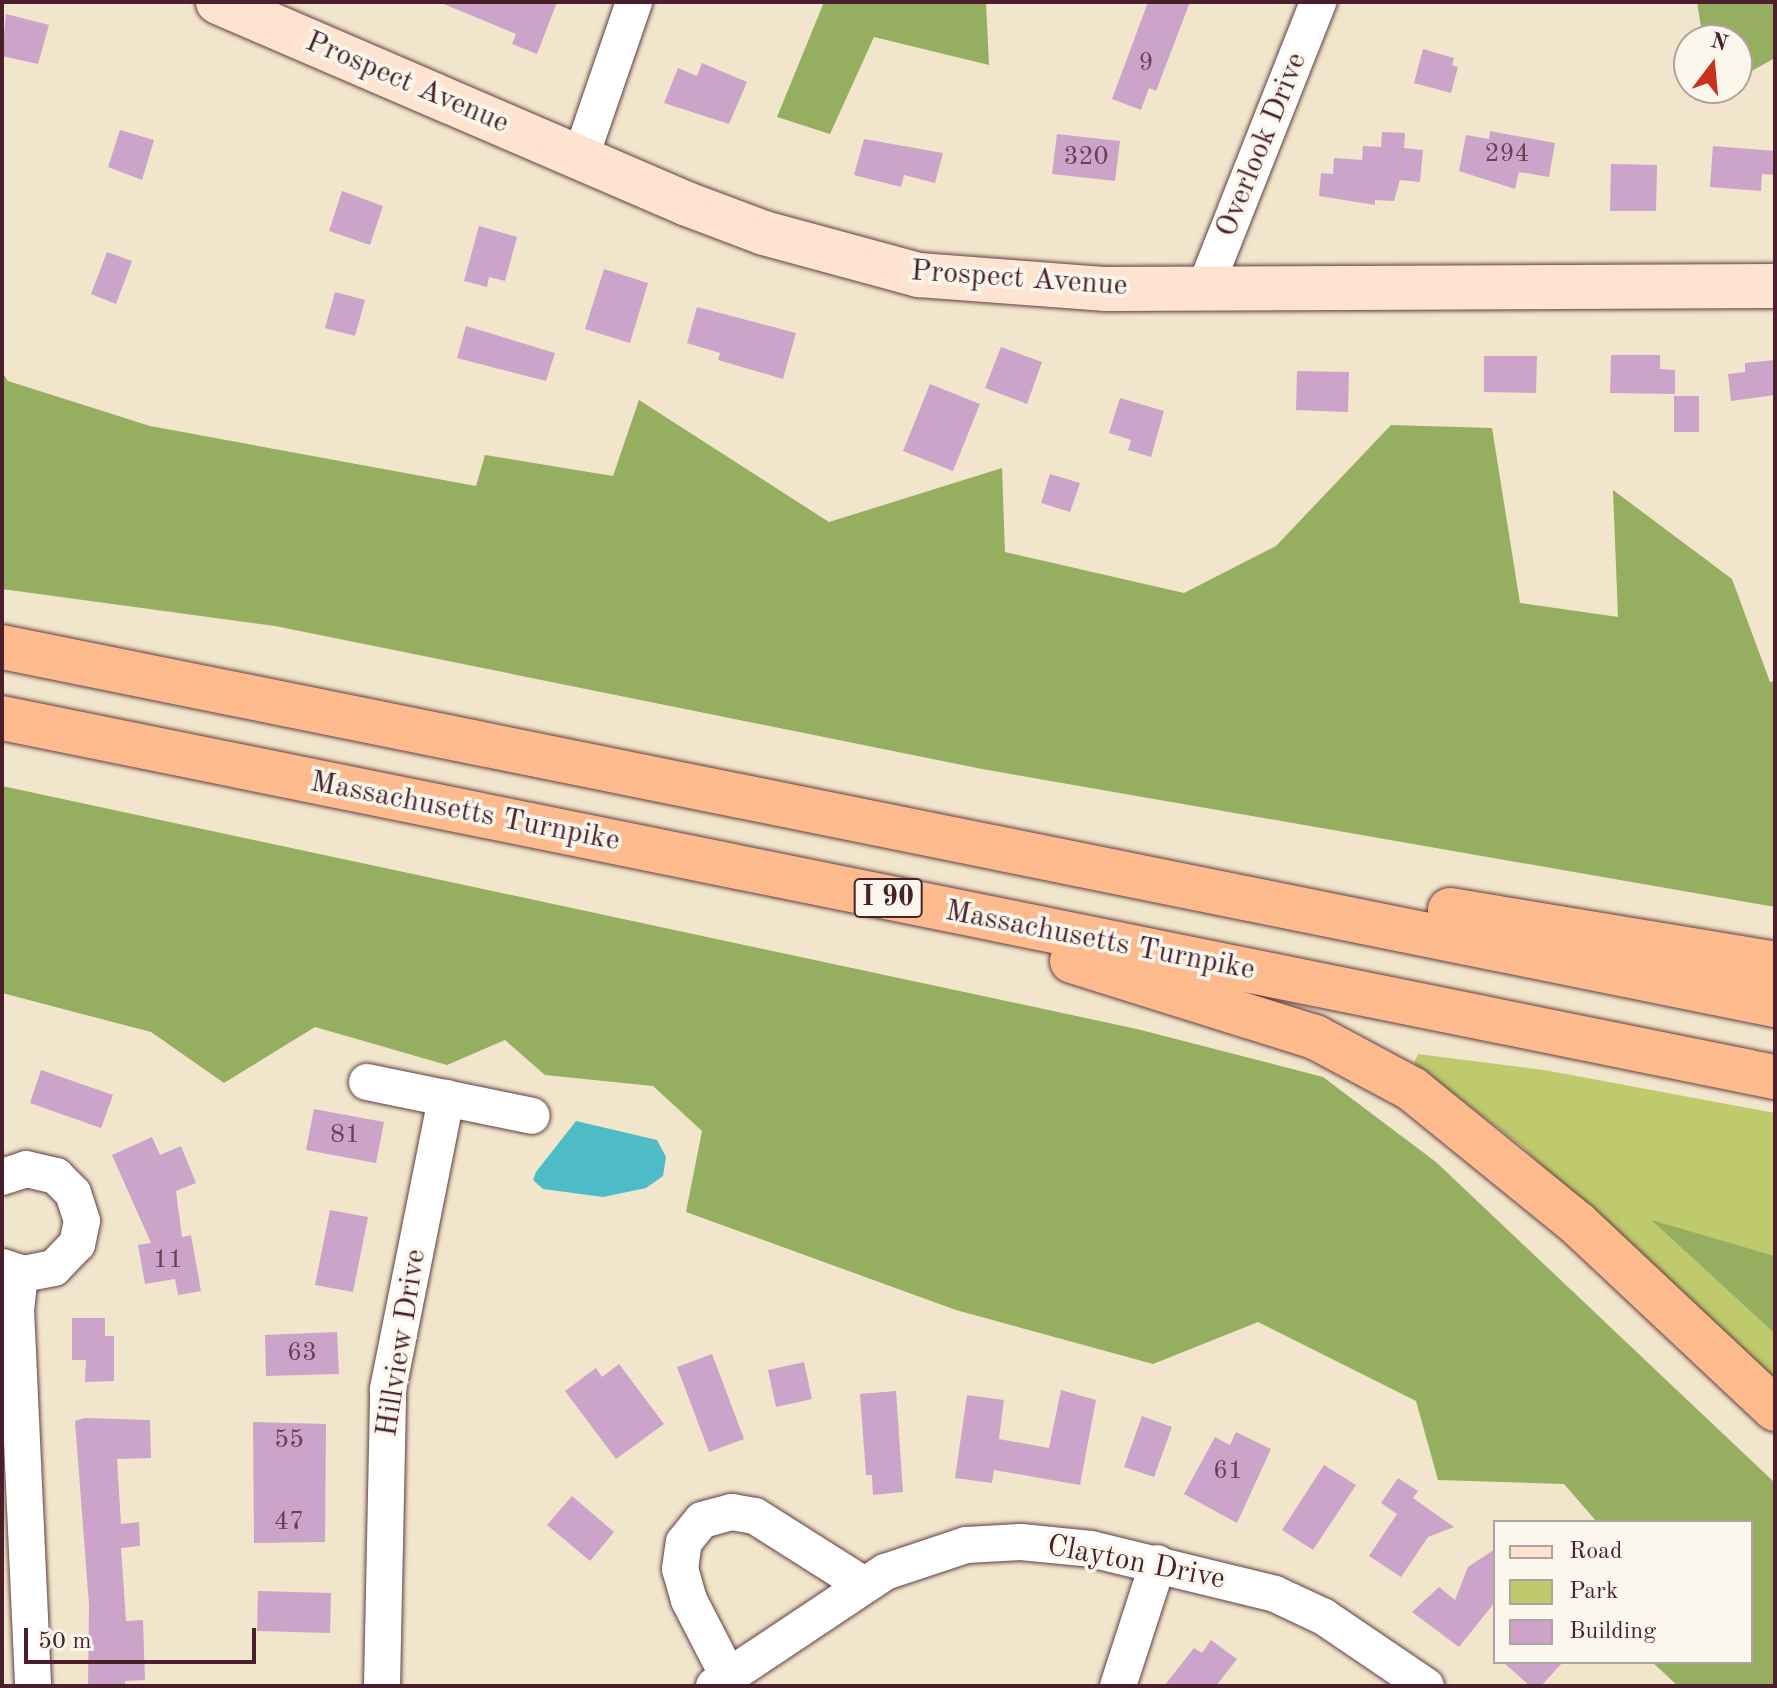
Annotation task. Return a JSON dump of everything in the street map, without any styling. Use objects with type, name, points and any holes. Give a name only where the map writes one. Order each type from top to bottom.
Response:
[{"type":"highway","name":"I 90","points":[[2,647],[1775,1005]]},
{"type":"highway","points":[[161,679],[338,698],[476,720],[779,785],[1459,912],[1775,964]]},
{"type":"highway","name":"Massachusetts Turnpike","points":[[2,718],[1775,1077]]},
{"type":"highway","points":[[813,883],[1266,1019],[1361,1057],[1412,1089],[1508,1164],[1775,1409]]},
{"type":"street","name":"Prospect Avenue","points":[[218,2],[580,159],[764,233],[919,275],[1050,287],[1775,286]]},
{"type":"street","points":[[580,159],[634,2]]},
{"type":"street","name":"Overlook Drive","points":[[1205,288],[1318,2]]},
{"type":"street","points":[[367,1082],[532,1116]]},
{"type":"street","name":"Hillview Drive","points":[[382,1686],[388,1389],[446,1098]]},
{"type":"street","points":[[2,1177],[26,1169],[47,1172],[69,1187],[81,1210],[77,1244],[62,1263],[46,1272],[11,1270],[16,1309],[33,1686]]},
{"type":"street","points":[[721,1680],[680,1569],[684,1542],[702,1520],[732,1512],[755,1516],[864,1585]]},
{"type":"street","name":"Clayton Drive","points":[[721,1680],[864,1585],[938,1551],[993,1542],[1077,1547],[1158,1563],[1275,1594],[1324,1617],[1426,1686]]},
{"type":"street","points":[[1118,1686],[1158,1563]]},
{"type":"green space","points":[[824,2],[986,2],[989,65],[874,37],[830,134],[777,117]]},
{"type":"green space","points":[[1697,2],[1775,2],[1775,58],[1753,70],[1753,24],[1700,24]]},
{"type":"green space","points":[[2,372],[8,381],[150,426],[476,486],[485,455],[613,476],[639,400],[829,522],[1002,468],[1005,552],[1184,593],[1276,546],[1391,425],[1492,428],[1520,603],[1618,617],[1613,490],[1732,579],[1770,682],[1775,681],[1775,907],[982,769],[275,626],[2,589]]},
{"type":"green space","points":[[2,786],[1137,1029],[1323,1077],[1436,1162],[1775,1483],[1775,1686],[1678,1686],[1654,1664],[1753,1664],[1753,1520],[1595,1520],[1564,1484],[1438,1480],[1416,1401],[1258,1322],[1153,1364],[956,1310],[686,1212],[702,1131],[653,1086],[545,1075],[505,1040],[447,1065],[315,1027],[224,1083],[151,1032],[2,993]]},
{"type":"green space","points":[[1418,1054],[1544,1070],[1775,1113],[1775,1256],[1653,1222],[1775,1334],[1775,1383],[1521,1146],[1414,1063]]},
{"type":"green space","points":[[1651,1220],[1775,1256],[1775,1334]]},
{"type":"water","points":[[576,1121],[657,1140],[666,1157],[663,1176],[646,1188],[603,1197],[543,1189],[533,1180],[536,1172]]},
{"type":"building","points":[[439,2],[557,2],[537,54],[512,44],[516,34]]},
{"type":"building","points":[[1148,2],[1190,2],[1156,91],[1149,88],[1141,110],[1112,99]]},
{"type":"building","points":[[6,14],[49,25],[38,64],[2,56]]},
{"type":"building","points":[[1423,49],[1454,58],[1452,65],[1458,67],[1451,93],[1414,83]]},
{"type":"building","points":[[702,63],[747,82],[729,124],[664,103],[678,68],[697,76]]},
{"type":"building","points":[[120,130],[154,140],[142,180],[108,167]]},
{"type":"building","points":[[1490,131],[1555,143],[1549,177],[1519,172],[1515,189],[1459,171],[1466,135],[1489,139]]},
{"type":"building","points":[[1382,132],[1405,133],[1404,148],[1423,150],[1420,182],[1400,180],[1394,201],[1375,200],[1375,205],[1319,196],[1321,173],[1333,174],[1334,158],[1362,160],[1363,146],[1381,147]]},
{"type":"building","points":[[1057,134],[1120,141],[1115,181],[1052,174]]},
{"type":"building","points":[[864,139],[943,153],[935,183],[904,175],[901,187],[854,175]]},
{"type":"building","points":[[1713,146],[1775,151],[1775,175],[1762,174],[1761,191],[1710,187]]},
{"type":"building","points":[[1611,164],[1657,165],[1656,211],[1610,211]]},
{"type":"building","points":[[342,191],[383,206],[370,245],[329,231]]},
{"type":"building","points":[[479,226],[517,237],[505,281],[489,277],[487,287],[464,281]]},
{"type":"building","points":[[107,252],[132,261],[116,304],[91,294]]},
{"type":"building","points":[[604,269],[648,283],[630,343],[585,329]]},
{"type":"building","points":[[335,292],[365,300],[355,336],[325,328]]},
{"type":"building","points":[[697,307],[796,333],[783,379],[718,360],[720,353],[687,343]]},
{"type":"building","points":[[466,326],[555,353],[546,381],[457,358]]},
{"type":"building","points":[[1001,347],[1042,362],[1027,404],[985,388]]},
{"type":"building","points":[[1611,355],[1660,355],[1660,369],[1675,370],[1675,394],[1610,393]]},
{"type":"building","points":[[1484,356],[1537,356],[1536,393],[1484,392]]},
{"type":"building","points":[[1775,360],[1775,395],[1731,401],[1728,374],[1745,372],[1745,363]]},
{"type":"building","points":[[1297,371],[1349,372],[1348,412],[1296,410]]},
{"type":"building","points":[[930,384],[980,404],[953,471],[903,451]]},
{"type":"building","points":[[1674,396],[1699,396],[1699,432],[1674,432]]},
{"type":"building","points":[[1120,398],[1164,411],[1151,457],[1128,450],[1131,440],[1109,433]]},
{"type":"building","points":[[1050,474],[1080,483],[1070,512],[1041,503]]},
{"type":"building","points":[[41,1070],[113,1095],[101,1128],[30,1103]]},
{"type":"building","points":[[314,1109],[384,1122],[376,1163],[306,1150]]},
{"type":"building","points":[[152,1137],[160,1155],[181,1146],[196,1183],[176,1191],[182,1237],[191,1235],[201,1291],[178,1295],[175,1279],[145,1284],[138,1245],[151,1243],[112,1155]]},
{"type":"building","points":[[330,1210],[368,1217],[353,1292],[315,1285]]},
{"type":"building","points":[[72,1318],[105,1318],[105,1336],[114,1336],[114,1381],[85,1382],[86,1360],[72,1360]]},
{"type":"building","points":[[337,1332],[339,1374],[266,1376],[265,1335]]},
{"type":"building","points":[[712,1354],[744,1439],[709,1452],[677,1367]]},
{"type":"building","points":[[804,1362],[812,1399],[776,1407],[768,1370]]},
{"type":"building","points":[[619,1364],[664,1424],[616,1459],[565,1391],[596,1368],[602,1377]]},
{"type":"building","points":[[1061,1390],[1096,1400],[1080,1485],[994,1470],[992,1483],[955,1478],[967,1395],[1004,1400],[999,1439],[1049,1448]]},
{"type":"building","points":[[896,1391],[903,1492],[873,1495],[872,1475],[866,1475],[860,1394]]},
{"type":"building","points":[[1142,1416],[1172,1427],[1154,1477],[1124,1467]]},
{"type":"building","points":[[85,1418],[150,1420],[151,1458],[117,1459],[121,1524],[139,1522],[140,1546],[121,1548],[126,1621],[143,1620],[145,1680],[125,1681],[125,1686],[88,1686],[89,1605],[75,1421]]},
{"type":"building","points":[[253,1422],[326,1424],[325,1542],[254,1543]]},
{"type":"building","points":[[1236,1432],[1271,1449],[1237,1523],[1184,1494],[1215,1437],[1230,1445]]},
{"type":"building","points":[[1324,1465],[1356,1485],[1313,1550],[1282,1530]]},
{"type":"building","points":[[1398,1478],[1418,1491],[1413,1498],[1454,1527],[1428,1537],[1401,1577],[1369,1556],[1397,1514],[1381,1503]]},
{"type":"building","points":[[572,1496],[614,1532],[590,1561],[547,1525]]},
{"type":"building","points":[[1493,1550],[1493,1604],[1459,1647],[1412,1612],[1439,1587],[1455,1600],[1468,1567]]},
{"type":"building","points":[[258,1591],[331,1593],[330,1633],[257,1631]]},
{"type":"building","points":[[1211,1640],[1237,1659],[1216,1686],[1164,1686],[1194,1648],[1202,1653]]},
{"type":"building","points":[[1505,1664],[1561,1664],[1541,1686],[1530,1686]]}]
